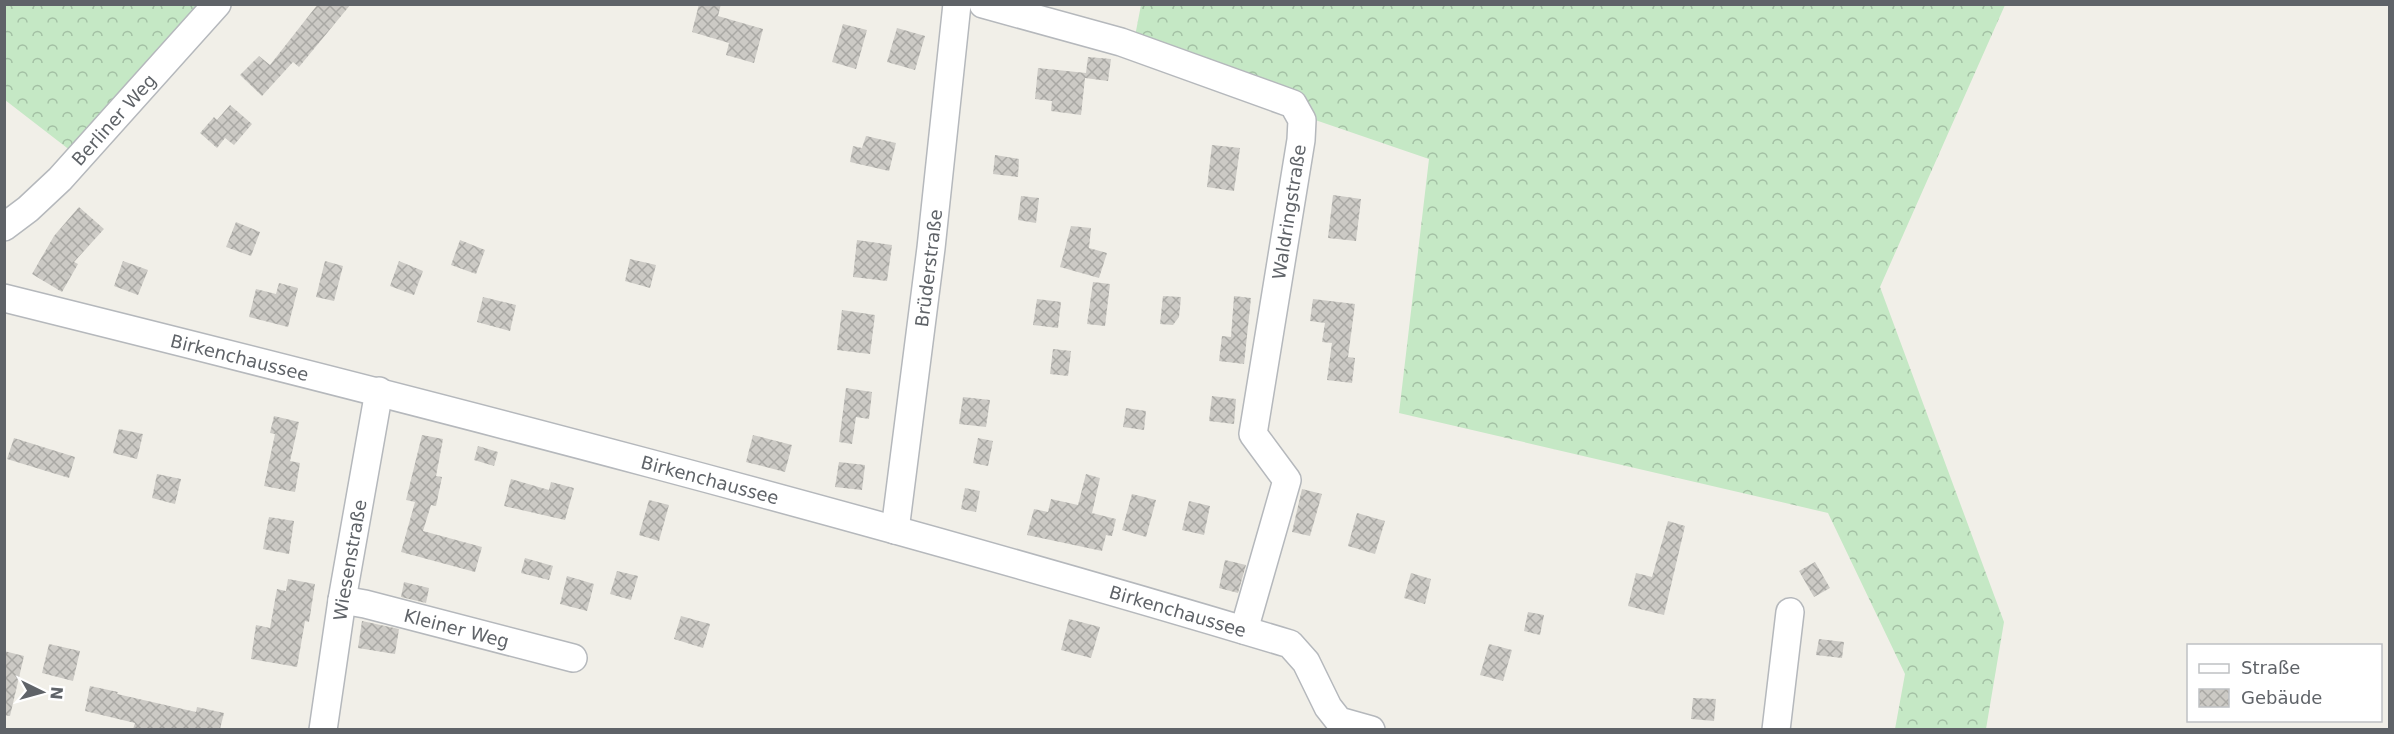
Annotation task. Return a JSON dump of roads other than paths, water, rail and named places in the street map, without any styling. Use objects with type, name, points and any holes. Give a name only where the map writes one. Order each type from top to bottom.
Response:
[{"type":"street","name":"Berliner Weg","points":[[4,227],[60,179],[217,4]]},
{"type":"street","name":"Brüderstraße","points":[[895,530],[931,248],[957,4]]},
{"type":"street","name":"Waldringstraße","points":[[982,4],[1121,42],[1186,65],[1293,104],[1302,120],[1253,434],[1287,480],[1244,630]]},
{"type":"street","name":"Birkenchaussee","points":[[4,298],[380,391],[895,530],[1290,644],[1306,662],[1328,707],[1339,721],[1371,729]]},
{"type":"street","name":"Wiesenstraße","points":[[323,729],[342,600],[380,391]]},
{"type":"street","name":"Kleiner Weg","points":[[342,600],[573,658]]},
{"type":"street","points":[[1776,729],[1790,612]]}]
